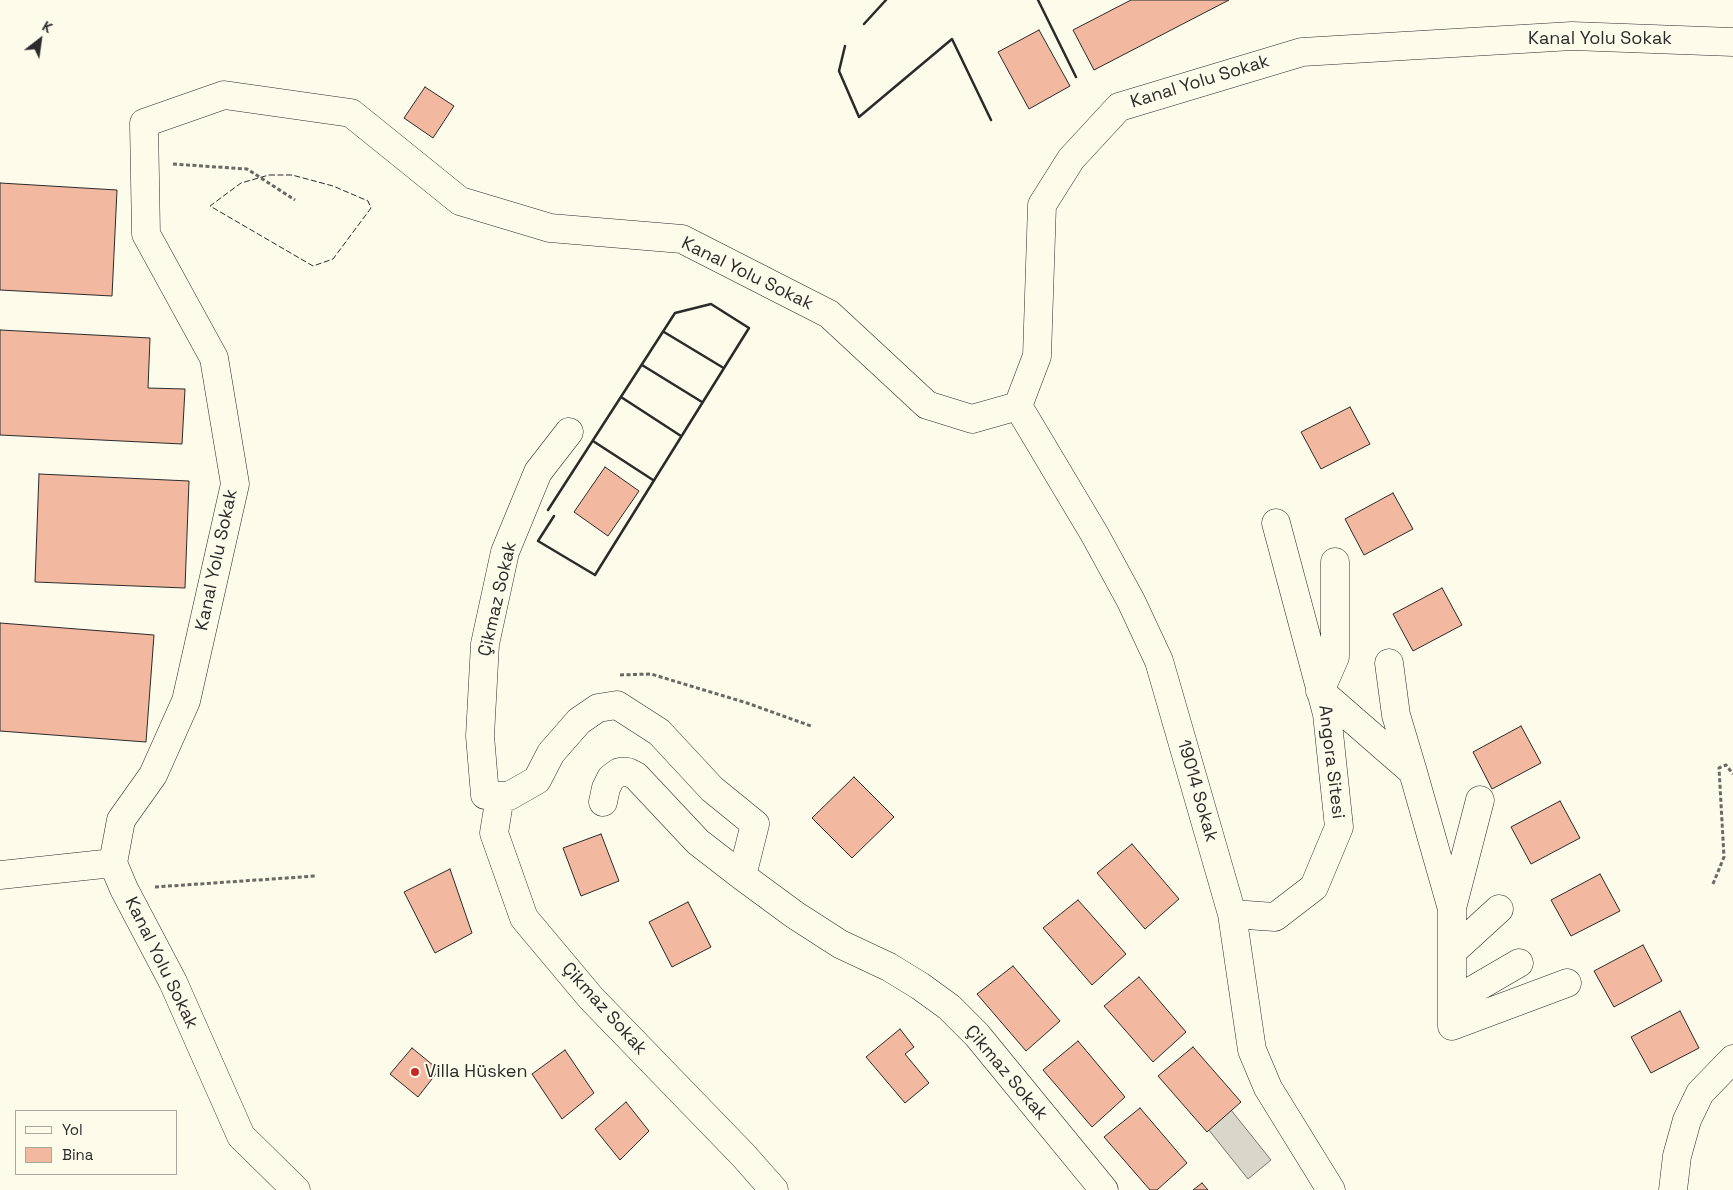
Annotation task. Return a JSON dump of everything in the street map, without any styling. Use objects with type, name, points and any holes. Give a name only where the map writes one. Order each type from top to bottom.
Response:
[{"type":"street","name":"Kanal Yolu Sokak","points":[[296,1190],[241,1136],[173,982],[124,889],[113,862],[121,820],[152,775],[186,701],[235,484],[214,358],[146,234],[144,123],[224,95],[351,113],[460,201],[550,228],[682,239],[829,314],[926,405],[972,419],[1018,406],[1037,356],[1042,205],[1071,159],[1119,107],[1302,52],[1572,36],[1733,42]]},
{"type":"street","name":"19014 Sokak","points":[[1018,406],[1095,535],[1131,601],[1159,661],[1232,914],[1252,1050],[1268,1088],[1331,1190]]},
{"type":"street","name":"Çikmaz Sokak","points":[[569,432],[538,472],[505,552],[485,644],[480,736],[485,796],[500,796],[494,833],[524,918],[591,998],[744,1156],[774,1190]]},
{"type":"street","name":"Angora Sitesi","points":[[1232,914],[1275,917],[1314,887],[1340,827],[1327,714],[1276,524]]},
{"type":"street","name":"Angora Sitesi","points":[[1320,691],[1335,657],[1335,562]]},
{"type":"street","points":[[1389,663],[1396,715],[1452,909]]},
{"type":"street","name":"Angora Sitesi","points":[[1320,691],[1414,772]]},
{"type":"street","points":[[500,796],[509,796],[537,780],[551,753],[579,721],[598,708],[617,704],[659,732],[712,789],[756,824],[742,876]]},
{"type":"street","name":"Çikmaz Sokak","points":[[603,802],[606,788],[611,778],[619,772],[628,772],[636,776],[698,842],[742,876],[840,944],[889,967],[949,1008],[977,1035],[1104,1190]]},
{"type":"street","points":[[1452,1014],[1452,909],[1480,800]]},
{"type":"street","points":[[0,875],[113,862]]},
{"type":"street","points":[[1452,952],[1500,909]]},
{"type":"street","points":[[1452,1014],[1519,963]]},
{"type":"street","points":[[1452,1014],[1567,983]]},
{"type":"street","points":[[1673,1190],[1676,1156],[1687,1120],[1700,1093],[1733,1059]]},
{"type":"path","points":[[145,162],[247,169],[295,200]]},
{"type":"path","points":[[598,708],[619,675],[651,674],[747,703],[811,726]]},
{"type":"path","points":[[1713,884],[1724,857],[1719,768],[1726,764],[1733,774]]},
{"type":"path","points":[[124,889],[316,876]]},
{"type":"shaded area","points":[[1231,1110],[1271,1160],[1248,1179],[1208,1129]]},
{"type":"building","points":[[1131,0],[1229,0],[1094,70],[1073,30]]},
{"type":"building","points":[[1039,30],[1070,86],[1029,109],[998,52]]},
{"type":"building","points":[[425,87],[454,106],[433,138],[404,118]]},
{"type":"building","points":[[0,183],[117,190],[112,296],[0,290]]},
{"type":"building","points":[[0,330],[150,338],[148,388],[185,389],[182,444],[0,435]]},
{"type":"building","points":[[1350,407],[1370,444],[1321,469],[1301,432]]},
{"type":"building","points":[[605,467],[639,491],[608,536],[574,512]]},
{"type":"building","points":[[39,474],[189,481],[185,588],[35,582]]},
{"type":"building","points":[[1393,493],[1413,529],[1364,555],[1345,519]]},
{"type":"building","points":[[1442,588],[1462,625],[1413,651],[1393,614]]},
{"type":"building","points":[[0,623],[154,635],[146,742],[0,731]]},
{"type":"building","points":[[1521,726],[1541,763],[1492,789],[1473,752]]},
{"type":"building","points":[[854,777],[894,817],[852,858],[812,818]]},
{"type":"building","points":[[1560,801],[1580,838],[1531,864],[1511,827]]},
{"type":"building","points":[[601,834],[619,881],[581,896],[563,848]]},
{"type":"building","points":[[1132,844],[1179,899],[1145,929],[1097,873]]},
{"type":"building","points":[[450,869],[472,933],[435,953],[404,892]]},
{"type":"building","points":[[1600,874],[1620,911],[1571,936],[1551,900]]},
{"type":"building","points":[[1078,900],[1126,954],[1092,985],[1043,928]]},
{"type":"building","points":[[688,902],[711,947],[672,967],[649,922]]},
{"type":"building","points":[[1643,945],[1662,981],[1614,1007],[1594,971]]},
{"type":"building","points":[[1013,966],[1060,1021],[1026,1051],[977,994]]},
{"type":"building","points":[[1139,977],[1186,1032],[1153,1062],[1104,1006]]},
{"type":"building","points":[[1680,1011],[1699,1048],[1651,1073],[1631,1037]]},
{"type":"building","points":[[900,1029],[914,1047],[905,1054],[929,1083],[905,1103],[866,1057]]},
{"type":"building","points":[[1078,1041],[1125,1097],[1092,1127],[1043,1070]]},
{"type":"building","points":[[1193,1047],[1241,1102],[1207,1132],[1158,1076]]},
{"type":"building","name":"Villa Hüsken","points":[[412,1048],[439,1070],[418,1097],[390,1074]]},
{"type":"building","points":[[565,1050],[594,1093],[562,1119],[532,1074]]},
{"type":"building","points":[[626,1102],[649,1131],[620,1160],[595,1129]]},
{"type":"building","points":[[1140,1108],[1187,1163],[1157,1190],[1150,1190],[1104,1137]]},
{"type":"building","points":[[1202,1183],[1208,1190],[1193,1190]]},
{"type":"fence","points":[[269,175],[292,175],[333,186],[368,201],[371,208],[333,259],[313,266],[210,206],[241,183],[269,175]]},
{"type":"wall","points":[[864,24],[886,0]]},
{"type":"wall","points":[[1038,0],[1076,77]]},
{"type":"wall","points":[[845,46],[839,71],[859,117],[952,39],[991,120]]},
{"type":"wall","points":[[548,510],[675,313],[711,304],[749,328],[595,575],[538,541],[554,516]]},
{"type":"wall","points":[[664,332],[722,367]]},
{"type":"wall","points":[[642,365],[702,402]]},
{"type":"wall","points":[[621,397],[681,436]]},
{"type":"wall","points":[[593,441],[653,480]]},
{"type":"place","name":"Villa Hüsken","points":[[415,1072]]}]
